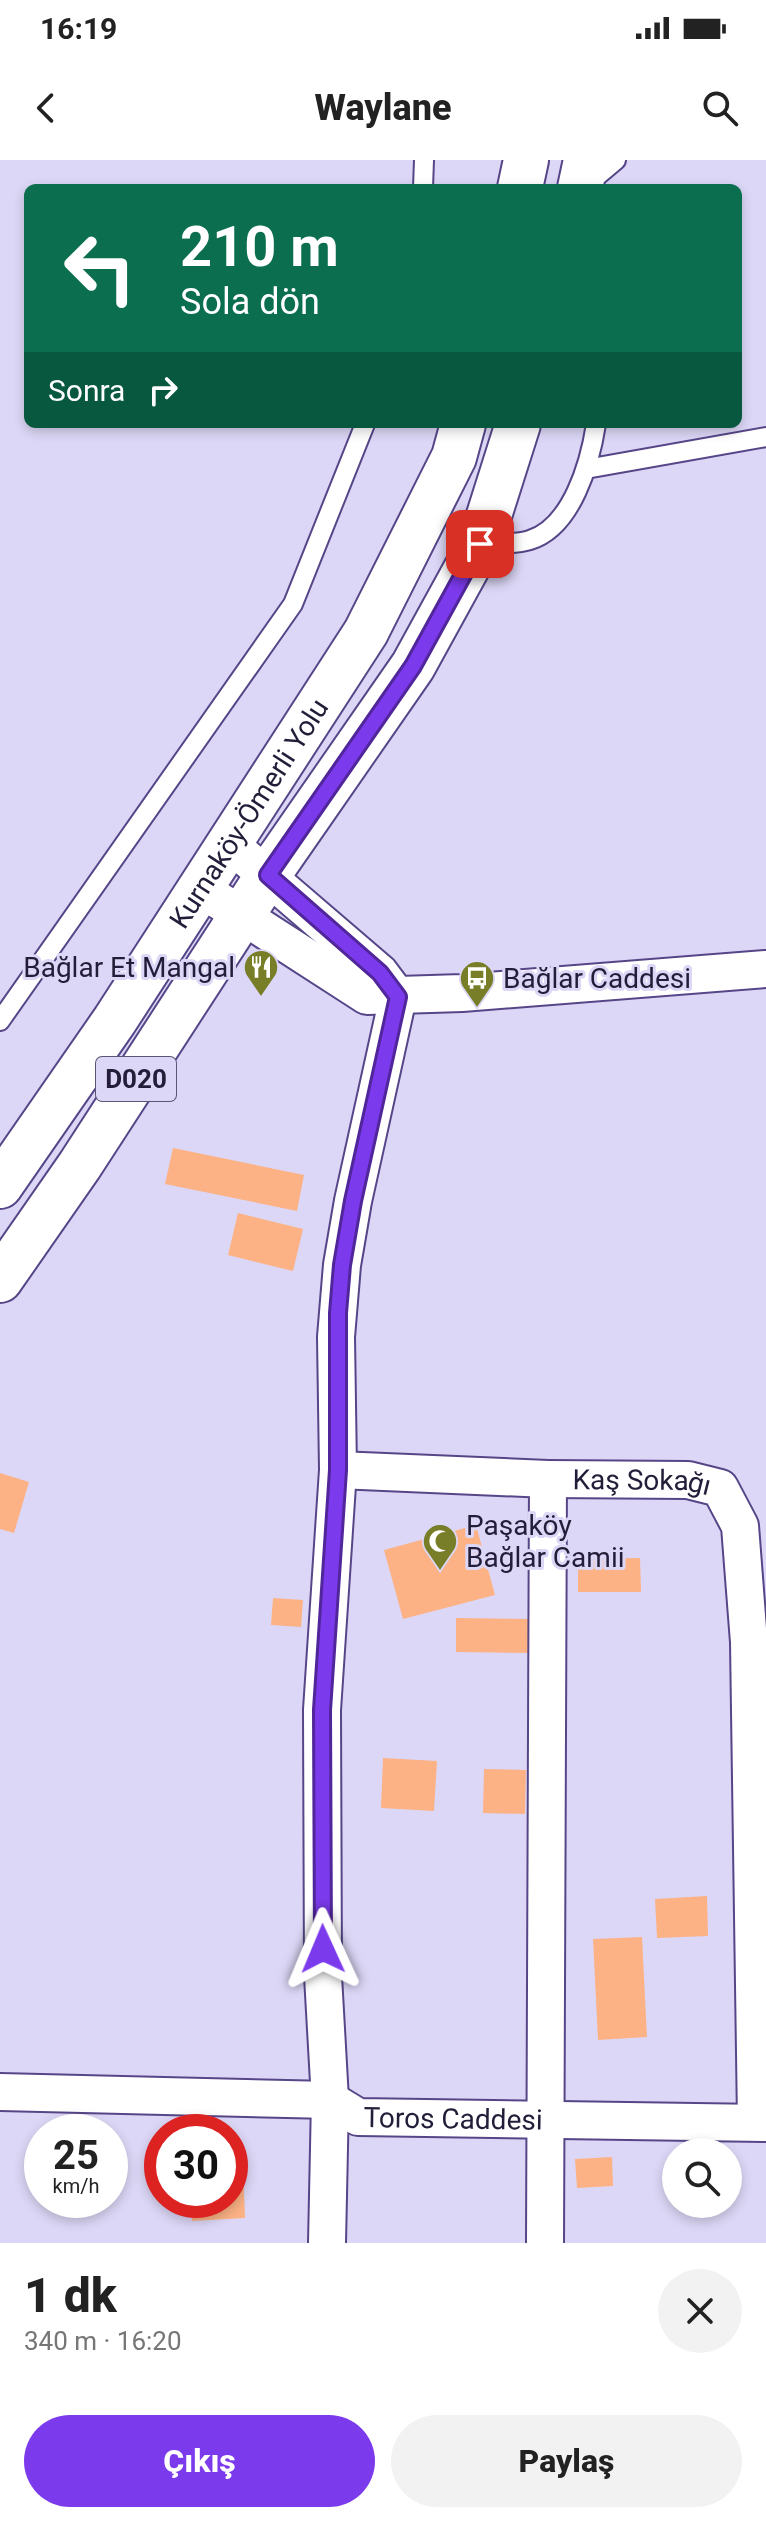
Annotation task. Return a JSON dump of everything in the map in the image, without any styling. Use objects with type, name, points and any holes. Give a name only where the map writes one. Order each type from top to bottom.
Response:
[{"type":"highway","points":[[521,184],[526,160]]},
{"type":"highway","points":[[582,184],[586,160]]},
{"type":"highway","name":"Kurnaköy-Ömerli Yolu","points":[[0,1186],[231,845],[366,632],[454,457],[462,428]]},
{"type":"highway","name":"Kurnaköy-Ömerli Yolu","points":[[0,1280],[80,1165],[268,875],[413,666],[480,544],[517,428]]},
{"type":"street","points":[[231,845],[380,973],[398,997],[353,1201],[342,1265],[336,1337],[338,1470],[322,1710],[323,1976],[330,2100],[327,2242],[319,2243]]},
{"type":"street","points":[[201,889],[367,996],[398,997],[766,969]]},
{"type":"street","name":"Kaş Sokağı","points":[[338,1470],[548,1479],[688,1480],[720,1488],[740,1526],[749,1642],[761,2122]]},
{"type":"street","points":[[545,2243],[548,1479]]},
{"type":"street","name":"Toros Caddesi","points":[[0,2092],[330,2100],[358,2117],[761,2122]]},
{"type":"lane","points":[[423,184],[424,160]]},
{"type":"lane","points":[[586,184],[616,160]]},
{"type":"lane","points":[[0,1021],[293,604],[363,428]]},
{"type":"lane","points":[[480,544],[527,541],[555,526],[566,512],[586,469],[595,428]]},
{"type":"lane","points":[[586,469],[766,437]]},
{"type":"building","points":[[173,1148],[304,1175],[297,1211],[165,1184]]},
{"type":"building","points":[[238,1213],[303,1229],[293,1271],[228,1255]]},
{"type":"building","points":[[0,1473],[29,1482],[14,1533],[0,1529]]},
{"type":"building","name":"Paşaköy Bağlar Camii","points":[[476,1525],[495,1595],[403,1619],[384,1550]]},
{"type":"building","points":[[640,1558],[641,1592],[578,1592],[578,1559]]},
{"type":"building","points":[[273,1598],[303,1600],[301,1627],[271,1625]]},
{"type":"building","points":[[456,1618],[534,1619],[533,1653],[456,1652]]},
{"type":"building","points":[[383,1758],[437,1761],[434,1811],[381,1808]]},
{"type":"building","points":[[484,1769],[526,1770],[525,1814],[483,1813]]},
{"type":"building","points":[[707,1896],[708,1936],[657,1938],[655,1899]]},
{"type":"building","points":[[642,1937],[647,2037],[598,2040],[593,1939]]},
{"type":"building","points":[[612,2157],[613,2186],[577,2188],[575,2159]]},
{"type":"building","points":[[192,2218],[245,2218],[192,2221]]},
{"type":"place","name":"Bağlar Et Mangal","points":[[261,998]]},
{"type":"place","name":"Bağlar Caddesi","points":[[477,1009]]},
{"type":"place","name":"Paşaköy Bağlar Camii","points":[[440,1572]]},
{"type":"route","points":[[323,1949],[322,1710],[338,1470],[336,1337],[342,1265],[353,1201],[398,997],[380,973],[268,875],[413,666],[480,544]]}]
